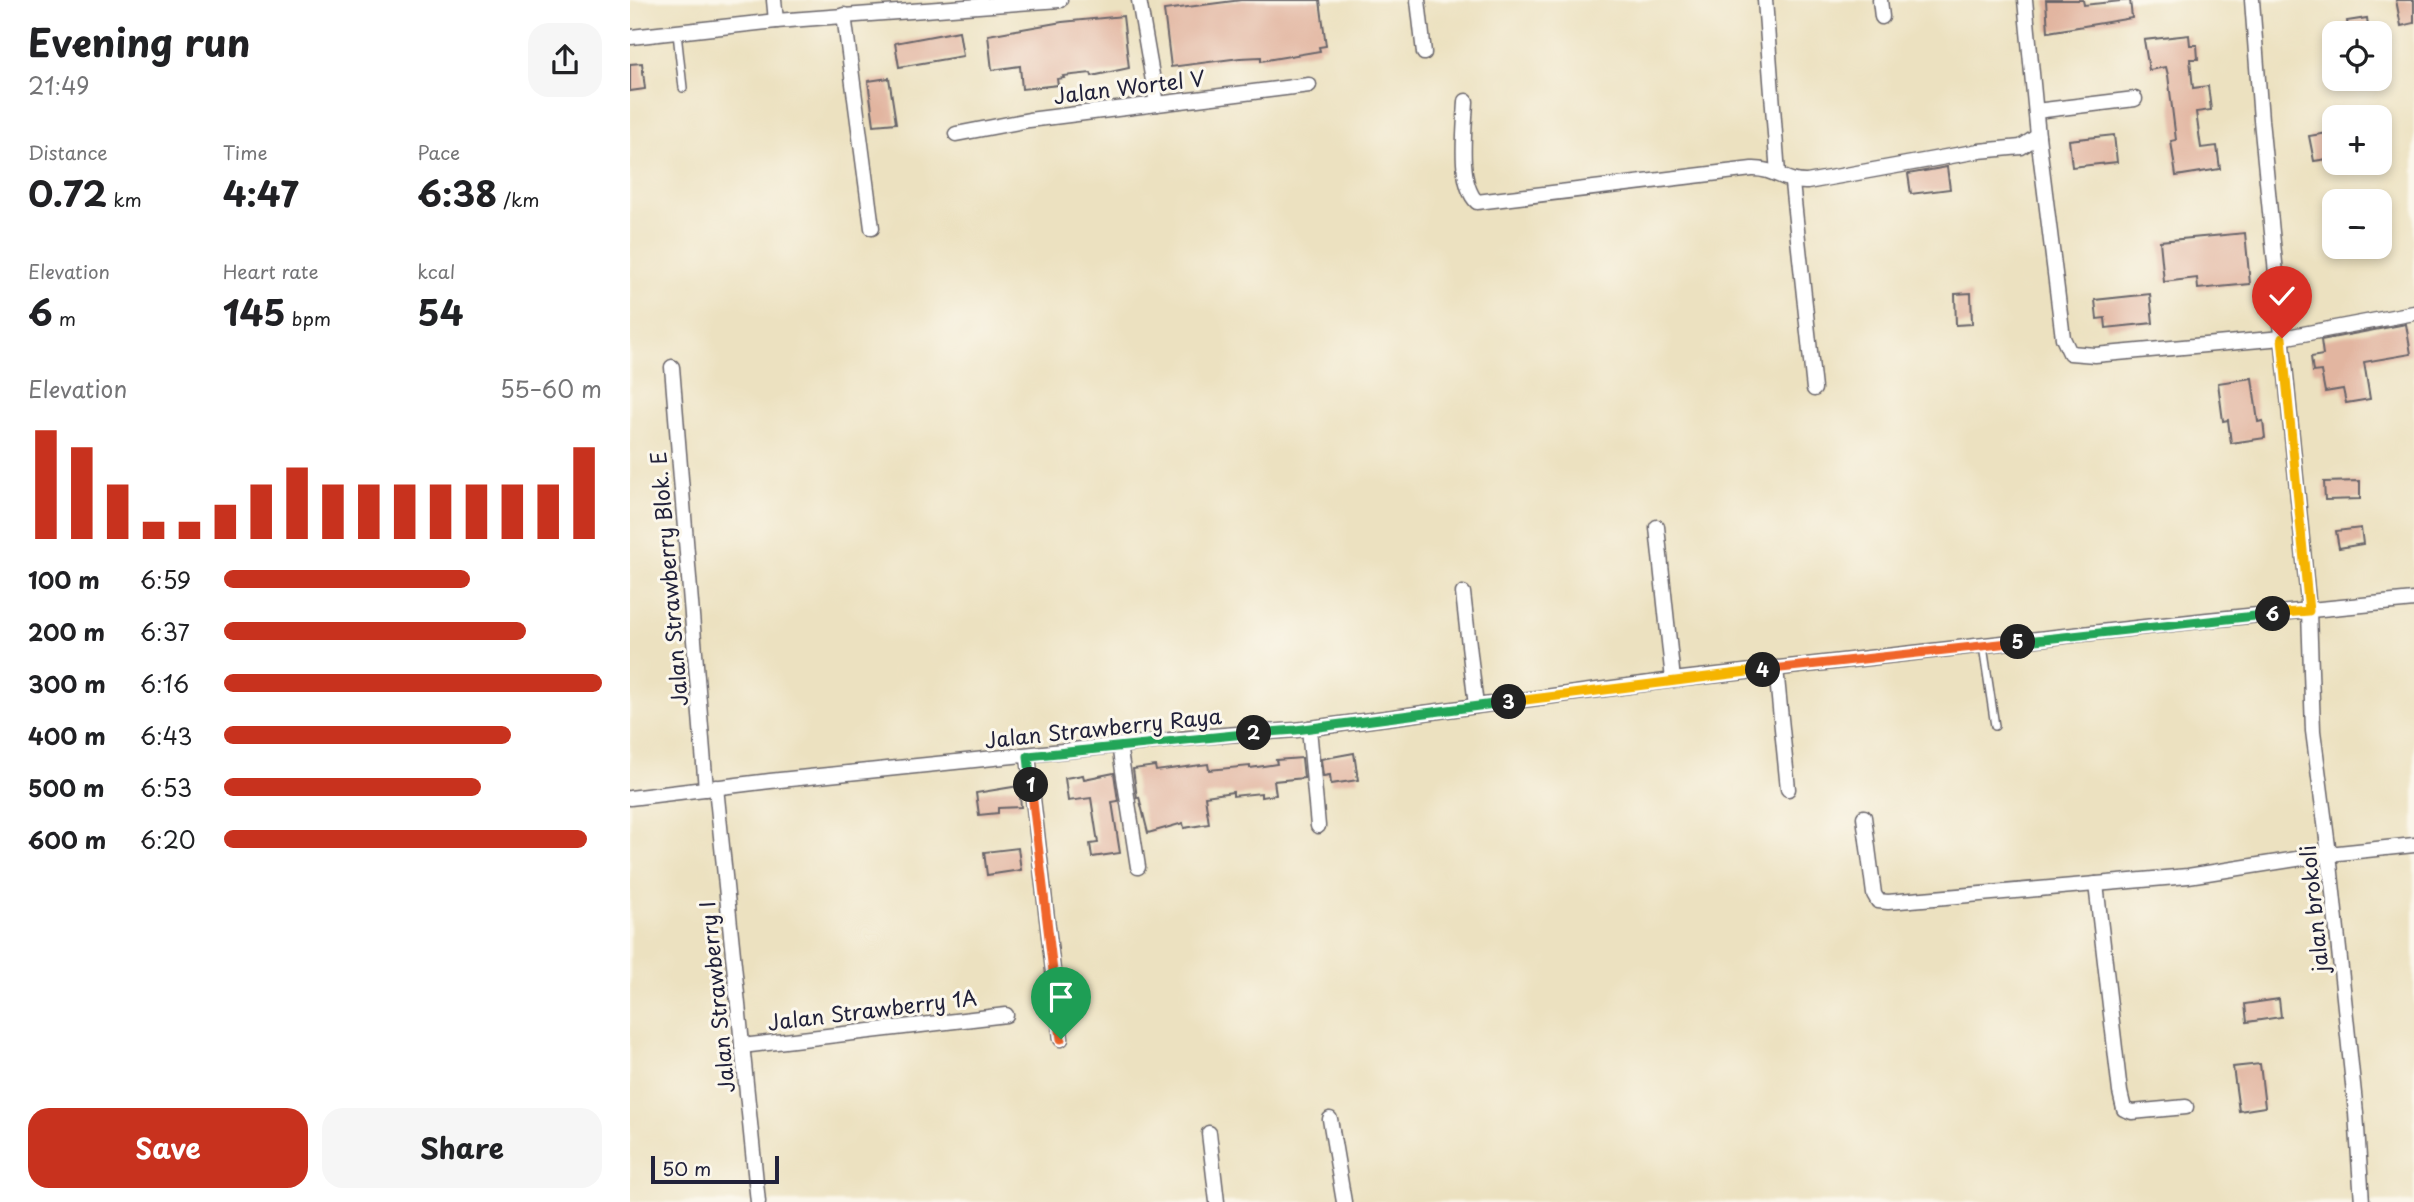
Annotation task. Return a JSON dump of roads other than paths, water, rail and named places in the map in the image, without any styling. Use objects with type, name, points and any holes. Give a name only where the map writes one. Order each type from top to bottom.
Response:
[{"type":"street","points":[[774,0],[776,20]]},
{"type":"street","points":[[630,29],[630,37],[776,20],[1060,0]]},
{"type":"street","points":[[1139,0],[1157,104]]},
{"type":"street","points":[[1418,0],[1424,53]]},
{"type":"street","points":[[1765,0],[1778,174]]},
{"type":"street","points":[[1880,0],[1882,17]]},
{"type":"street","points":[[2025,0],[2038,135],[2063,338],[2070,353],[2095,355],[2282,338],[2414,313]]},
{"type":"street","name":"jalan brokoli","points":[[2252,0],[2309,611],[2313,731],[2329,853],[2356,1113],[2362,1202]]},
{"type":"street","points":[[844,15],[872,228]]},
{"type":"street","name":"Jalan Wortel V","points":[[956,134],[1029,120],[1309,85]]},
{"type":"street","points":[[2036,111],[2134,99]]},
{"type":"street","points":[[1466,101],[1465,170],[1468,191],[1477,202],[1752,169],[1769,170],[1792,183],[1979,151],[2021,147],[2038,135]]},
{"type":"street","points":[[1792,183],[1814,389]]},
{"type":"street","name":"Jalan Strawberry Blok. E","points":[[672,367],[711,788]]},
{"type":"street","points":[[1657,527],[1672,680]]},
{"type":"street","points":[[1463,593],[1476,706]]},
{"type":"street","name":"Jalan Strawberry Raya","points":[[630,799],[1119,745],[1309,728],[1672,680],[2414,600]]},
{"type":"street","points":[[1776,668],[1788,789]]},
{"type":"street","points":[[1309,728],[1318,826]]},
{"type":"street","points":[[1119,745],[1138,867]]},
{"type":"street","points":[[1028,756],[1061,1039]]},
{"type":"street","name":"Jalan Strawberry I","points":[[711,788],[758,1202]]},
{"type":"street","points":[[1864,817],[1874,894],[1878,901],[1888,902],[2188,876],[2329,853],[2414,845]]},
{"type":"street","points":[[2096,884],[2124,1109],[2132,1112],[2186,1107]]},
{"type":"street","name":"Jalan Strawberry 1A","points":[[742,1046],[1006,1015]]},
{"type":"street","points":[[1330,1119],[1344,1202]]},
{"type":"street","points":[[1209,1133],[1217,1202]]},
{"type":"lane","points":[[677,33],[683,88]]},
{"type":"lane","points":[[1983,646],[1995,726]]}]
